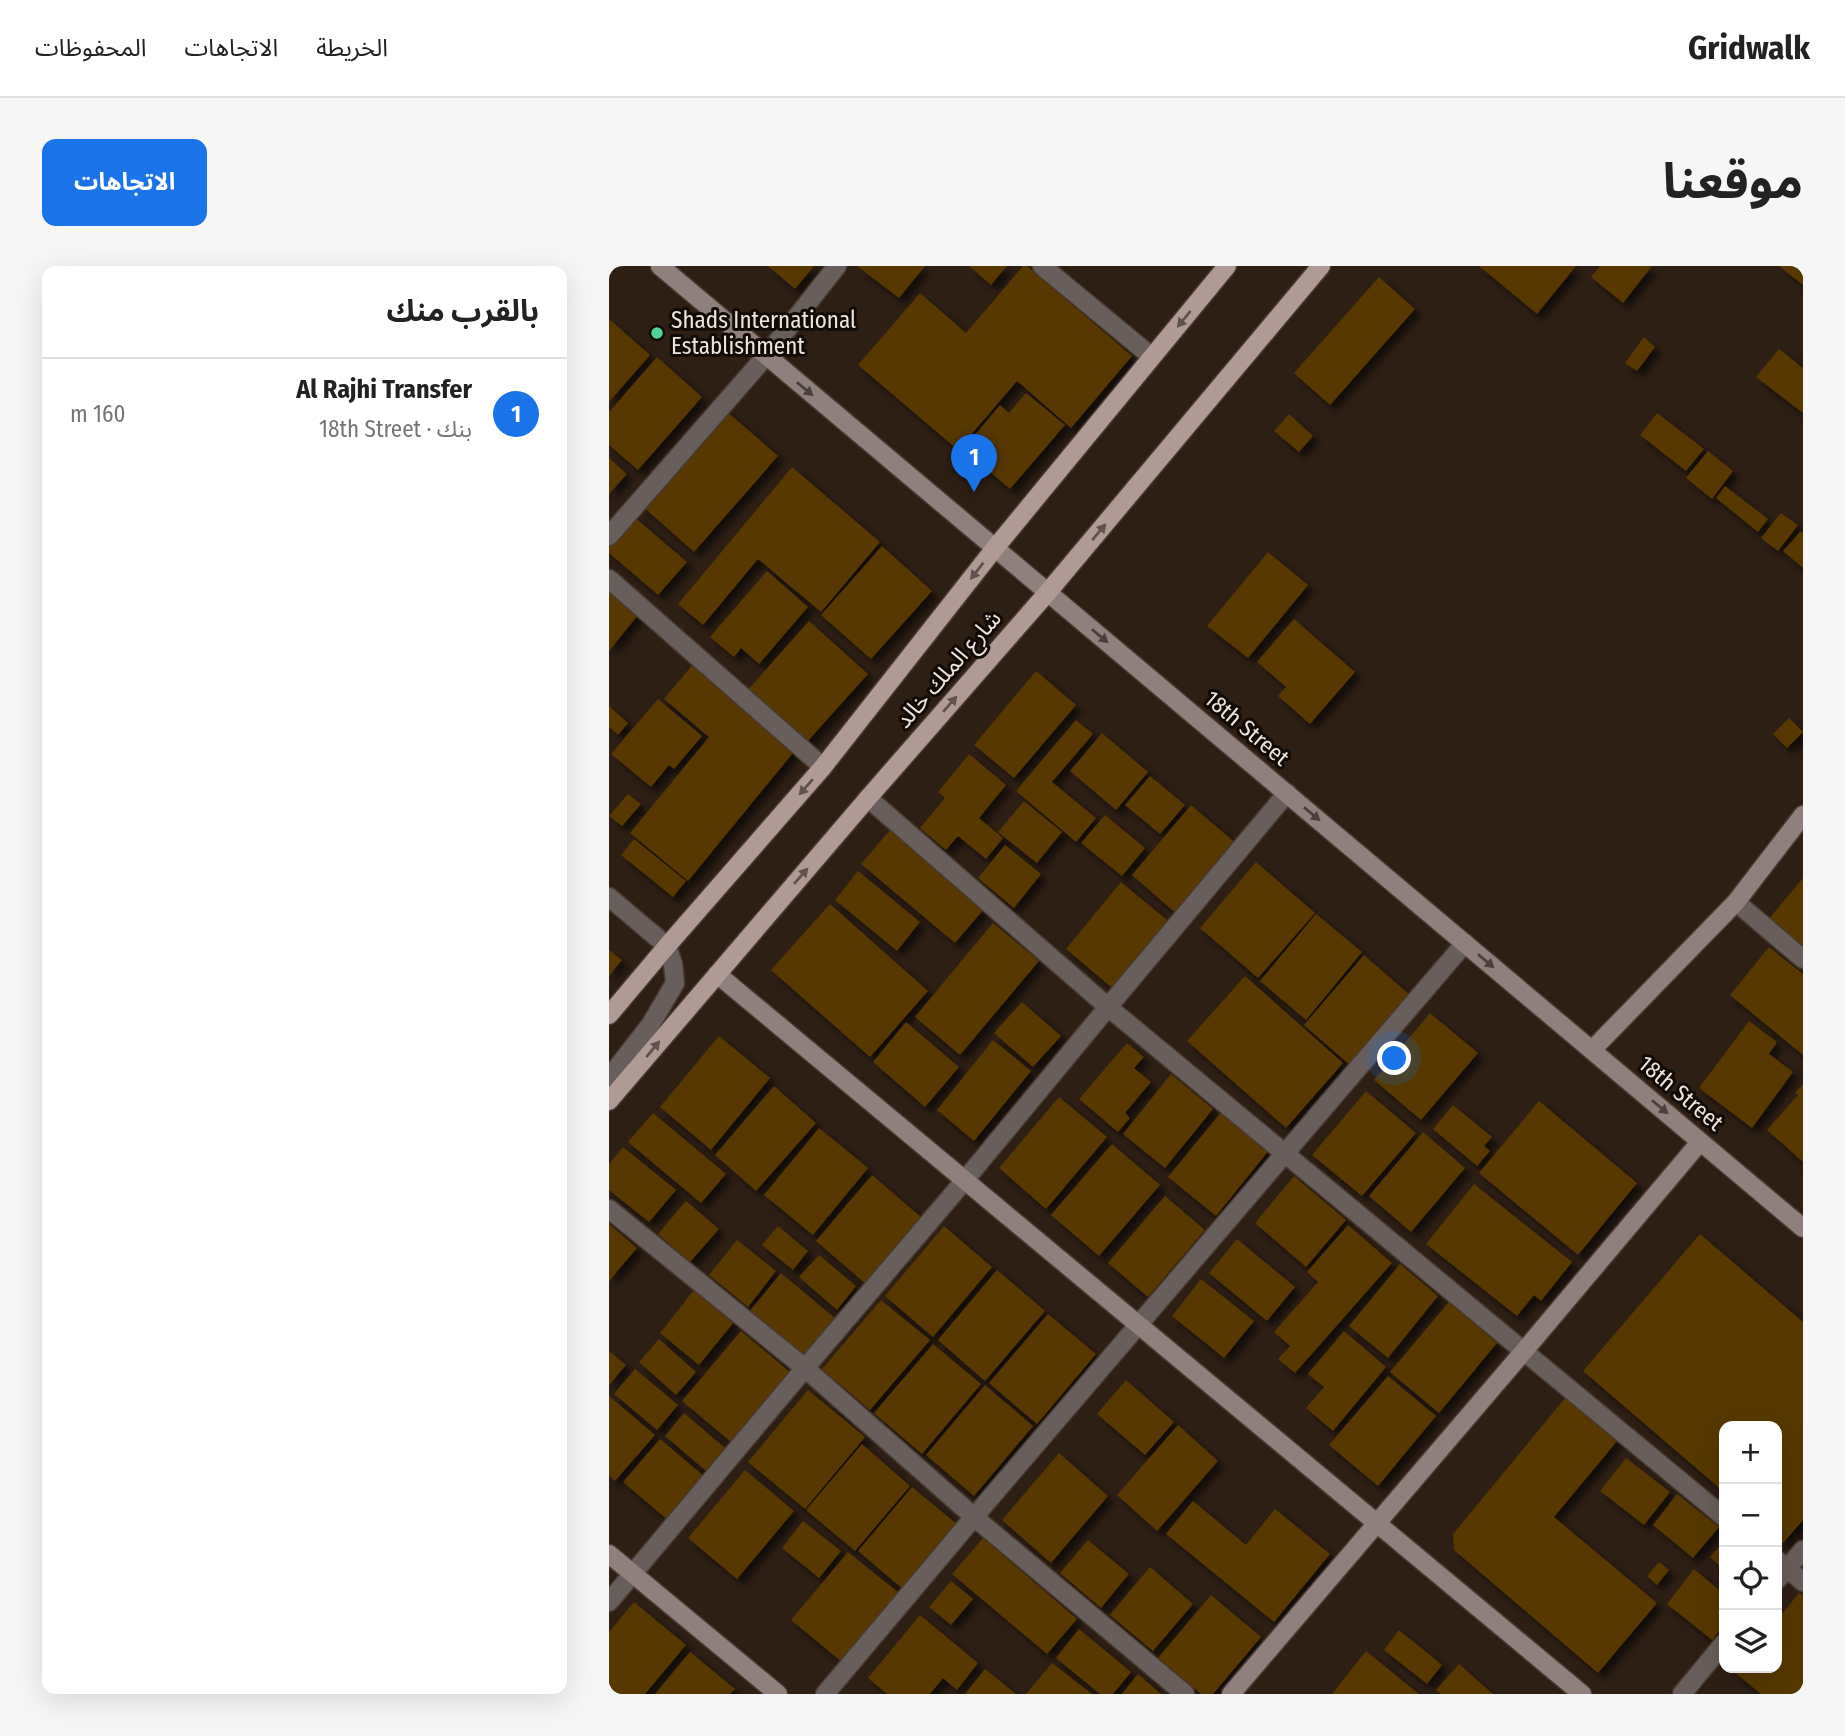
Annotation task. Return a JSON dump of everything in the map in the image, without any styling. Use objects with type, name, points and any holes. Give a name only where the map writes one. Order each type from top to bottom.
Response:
[{"type":"main road","name":"شارع الملك خالد","points":[[609,1015],[823,767],[995,548],[1227,266]]},
{"type":"main road","name":"شارع الملك خالد","points":[[609,1101],[1048,592],[1321,266]]},
{"type":"street","name":"18th Street","points":[[660,266],[1803,1228]]},
{"type":"street","points":[[609,536],[766,356],[837,266]]},
{"type":"street","points":[[1042,266],[1152,357]]},
{"type":"street","points":[[609,579],[823,767]]},
{"type":"street","points":[[609,1602],[965,1181],[1287,793]]},
{"type":"street","points":[[867,799],[1108,1007],[1719,1513]]},
{"type":"street","points":[[1592,1050],[1736,902],[1803,816]]},
{"type":"street","points":[[609,897],[667,946],[673,964],[675,984],[651,1024],[609,1078]]},
{"type":"street","points":[[1736,902],[1803,959]]},
{"type":"street","points":[[825,1694],[1465,943]]},
{"type":"street","points":[[717,974],[1582,1694]]},
{"type":"street","points":[[1231,1694],[1700,1142]]},
{"type":"street","points":[[609,1209],[805,1368],[974,1517],[1185,1694]]},
{"type":"street","points":[[1782,1568],[1803,1550]]},
{"type":"street","points":[[609,1554],[778,1694]]},
{"type":"street","points":[[1782,1571],[1803,1582]]},
{"type":"street","points":[[1682,1694],[1719,1649]]},
{"type":"building","points":[[768,266],[814,266],[795,289]]},
{"type":"building","points":[[857,266],[925,266],[899,298]]},
{"type":"building","points":[[969,266],[1007,266],[991,285]]},
{"type":"building","points":[[1023,266],[1027,266],[1132,356],[1071,428],[1017,381],[958,450],[858,365],[920,293],[966,333]]},
{"type":"building","points":[[1479,266],[1576,266],[1537,314]]},
{"type":"building","points":[[1600,266],[1652,266],[1623,303],[1591,277]]},
{"type":"building","points":[[1779,266],[1803,266],[1803,285]]},
{"type":"building","points":[[1379,277],[1415,309],[1330,405],[1294,373]]},
{"type":"building","points":[[609,319],[650,355],[609,402]]},
{"type":"building","points":[[1644,337],[1655,347],[1637,371],[1625,363]]},
{"type":"building","points":[[1779,349],[1803,368],[1803,413],[1756,377]]},
{"type":"building","points":[[657,357],[702,397],[638,470],[609,445],[609,410]]},
{"type":"building","points":[[1026,393],[1065,425],[1010,489],[963,449],[1000,405],[1009,413]]},
{"type":"building","points":[[724,409],[778,456],[694,552],[641,505]]},
{"type":"building","points":[[1657,413],[1704,449],[1686,471],[1640,435]]},
{"type":"building","points":[[1289,414],[1313,436],[1299,452],[1274,431]]},
{"type":"building","points":[[1708,451],[1733,471],[1712,499],[1686,478]]},
{"type":"building","points":[[609,458],[627,474],[609,494]]},
{"type":"building","points":[[792,467],[880,542],[821,612],[758,559],[703,625],[678,604]]},
{"type":"building","points":[[1725,486],[1768,519],[1758,532],[1716,498]]},
{"type":"building","points":[[1781,513],[1798,525],[1778,551],[1761,538]]},
{"type":"building","points":[[633,516],[687,562],[658,595],[609,553],[609,544]]},
{"type":"building","points":[[1801,531],[1803,533],[1803,568],[1783,551]]},
{"type":"building","points":[[882,546],[932,591],[871,659],[821,615]]},
{"type":"building","points":[[1268,552],[1308,585],[1248,658],[1207,626]]},
{"type":"building","points":[[767,571],[808,607],[759,664],[741,648],[734,657],[710,637]]},
{"type":"building","points":[[609,592],[638,615],[609,651]]},
{"type":"building","points":[[1294,619],[1355,672],[1310,724],[1278,696],[1286,687],[1257,662]]},
{"type":"building","points":[[809,621],[868,674],[806,743],[747,691]]},
{"type":"building","points":[[694,663],[797,748],[688,881],[630,833],[709,737],[664,699]]},
{"type":"building","points":[[1036,671],[1076,705],[1014,778],[974,745]]},
{"type":"building","points":[[658,699],[702,736],[674,769],[669,765],[651,787],[611,754]]},
{"type":"building","points":[[609,706],[628,723],[618,735],[609,727]]},
{"type":"building","points":[[1789,718],[1803,732],[1787,748],[1773,734]]},
{"type":"building","points":[[1076,720],[1093,734],[1052,782],[1096,818],[1076,842],[1016,791]]},
{"type":"building","points":[[1102,733],[1148,772],[1116,810],[1070,771]]},
{"type":"building","points":[[969,754],[1006,785],[979,818],[1003,838],[986,859],[958,836],[946,850],[920,828],[945,798],[938,792]]},
{"type":"building","points":[[1150,776],[1185,805],[1160,834],[1125,805]]},
{"type":"building","points":[[628,794],[641,804],[622,826],[609,816]]},
{"type":"building","points":[[1024,801],[1062,832],[1037,863],[998,832]]},
{"type":"building","points":[[1191,805],[1239,846],[1179,916],[1132,875]]},
{"type":"building","points":[[1105,815],[1145,848],[1122,876],[1081,843]]},
{"type":"building","points":[[890,830],[984,909],[955,943],[861,864]]},
{"type":"building","points":[[634,839],[686,881],[673,897],[621,855]]},
{"type":"building","points":[[1005,845],[1041,874],[1014,908],[978,878]]},
{"type":"building","points":[[1256,862],[1315,913],[1258,978],[1200,928]]},
{"type":"building","points":[[858,871],[920,922],[897,951],[835,900]]},
{"type":"building","points":[[1803,878],[1803,951],[1767,921]]},
{"type":"building","points":[[1121,882],[1173,925],[1117,992],[1066,949]]},
{"type":"building","points":[[830,904],[928,991],[870,1057],[771,970]]},
{"type":"building","points":[[1316,914],[1362,952],[1306,1020],[1260,981]]},
{"type":"building","points":[[993,923],[1039,961],[960,1055],[915,1017]]},
{"type":"building","points":[[1769,947],[1803,974],[1803,1055],[1730,995]]},
{"type":"building","points":[[609,950],[622,960],[609,976]]},
{"type":"building","points":[[1364,955],[1411,996],[1351,1066],[1304,1025]]},
{"type":"building","points":[[1245,976],[1343,1063],[1286,1128],[1187,1041]]},
{"type":"building","points":[[1022,1002],[1061,1036],[1033,1067],[994,1033]]},
{"type":"building","points":[[1430,1013],[1478,1053],[1421,1120],[1374,1080]]},
{"type":"building","points":[[1749,1021],[1777,1042],[1769,1054],[1793,1072],[1752,1128],[1699,1088]]},
{"type":"building","points":[[906,1022],[959,1067],[925,1107],[873,1062]]},
{"type":"building","points":[[719,1036],[770,1078],[711,1150],[660,1107]]},
{"type":"building","points":[[993,1040],[1031,1071],[974,1141],[937,1110]]},
{"type":"building","points":[[1127,1043],[1144,1057],[1134,1068],[1151,1082],[1125,1113],[1130,1118],[1118,1132],[1079,1099]]},
{"type":"building","points":[[1171,1074],[1213,1109],[1165,1168],[1123,1134]]},
{"type":"building","points":[[1803,1084],[1803,1162],[1767,1130],[1798,1095],[1795,1093]]},
{"type":"building","points":[[774,1086],[816,1123],[756,1191],[715,1155]]},
{"type":"building","points":[[1366,1091],[1416,1133],[1362,1196],[1312,1155]]},
{"type":"building","points":[[1059,1097],[1107,1137],[1046,1209],[999,1168]]},
{"type":"building","points":[[1539,1101],[1637,1183],[1578,1255],[1479,1173]]},
{"type":"building","points":[[1453,1105],[1492,1137],[1484,1146],[1490,1151],[1477,1166],[1433,1129]]},
{"type":"building","points":[[1223,1110],[1270,1149],[1216,1216],[1168,1177]]},
{"type":"building","points":[[653,1113],[726,1174],[701,1203],[628,1142]]},
{"type":"building","points":[[819,1128],[868,1168],[813,1235],[764,1195]]},
{"type":"building","points":[[1423,1132],[1465,1168],[1411,1232],[1369,1196]]},
{"type":"building","points":[[1112,1144],[1160,1185],[1099,1256],[1051,1215]]},
{"type":"building","points":[[623,1147],[676,1190],[649,1222],[609,1190],[609,1164]]},
{"type":"building","points":[[872,1175],[922,1218],[866,1284],[816,1241]]},
{"type":"building","points":[[1294,1176],[1346,1220],[1306,1267],[1255,1223]]},
{"type":"building","points":[[1474,1184],[1572,1262],[1541,1301],[1534,1295],[1517,1316],[1426,1244]]},
{"type":"building","points":[[1165,1196],[1205,1230],[1148,1297],[1108,1263]]},
{"type":"building","points":[[686,1201],[719,1229],[690,1262],[658,1234]]},
{"type":"building","points":[[609,1224],[637,1248],[609,1281]]},
{"type":"building","points":[[1348,1225],[1392,1263],[1295,1373],[1278,1359],[1290,1346],[1274,1332],[1318,1282],[1307,1272]]},
{"type":"building","points":[[778,1226],[808,1251],[793,1270],[762,1245]]},
{"type":"building","points":[[944,1226],[992,1267],[933,1337],[885,1296]]},
{"type":"building","points":[[1700,1234],[1803,1322],[1803,1520],[1783,1543],[1782,1421],[1719,1421],[1719,1488],[1583,1371]]},
{"type":"building","points":[[1237,1239],[1295,1287],[1267,1321],[1209,1273]]},
{"type":"building","points":[[737,1240],[776,1271],[748,1307],[709,1275]]},
{"type":"building","points":[[819,1255],[856,1286],[837,1310],[799,1277]]},
{"type":"building","points":[[1400,1264],[1438,1296],[1388,1358],[1349,1326]]},
{"type":"building","points":[[997,1270],[1045,1311],[985,1381],[938,1340]]},
{"type":"building","points":[[781,1273],[836,1319],[803,1358],[749,1312]]},
{"type":"building","points":[[1201,1279],[1254,1321],[1224,1358],[1172,1316]]},
{"type":"building","points":[[694,1290],[734,1322],[699,1365],[660,1333]]},
{"type":"building","points":[[881,1300],[930,1340],[870,1410],[822,1369]]},
{"type":"building","points":[[1449,1302],[1497,1343],[1439,1413],[1390,1372]]},
{"type":"building","points":[[1048,1314],[1096,1354],[1037,1424],[989,1383]]},
{"type":"building","points":[[741,1331],[790,1372],[732,1443],[682,1401]]},
{"type":"building","points":[[1344,1331],[1386,1367],[1333,1431],[1306,1408],[1324,1387],[1308,1374]]},
{"type":"building","points":[[659,1339],[696,1372],[676,1395],[639,1362]]},
{"type":"building","points":[[933,1344],[981,1384],[922,1454],[874,1413]]},
{"type":"building","points":[[609,1351],[626,1365],[609,1385]]},
{"type":"building","points":[[635,1369],[678,1405],[657,1430],[614,1394]]},
{"type":"building","points":[[1388,1376],[1436,1416],[1378,1486],[1329,1445]]},
{"type":"building","points":[[1126,1380],[1174,1422],[1145,1455],[1097,1414]]},
{"type":"building","points":[[985,1385],[1033,1426],[974,1496],[926,1455]]},
{"type":"building","points":[[808,1390],[865,1437],[805,1509],[748,1462]]},
{"type":"building","points":[[609,1396],[655,1435],[615,1481],[609,1476]]},
{"type":"building","points":[[1566,1397],[1618,1440],[1554,1517],[1657,1603],[1598,1673],[1454,1550],[1453,1534]]},
{"type":"building","points":[[684,1413],[725,1448],[706,1471],[665,1436]]},
{"type":"building","points":[[1178,1425],[1218,1461],[1157,1531],[1117,1495]]},
{"type":"building","points":[[660,1439],[705,1477],[669,1521],[623,1482]]},
{"type":"building","points":[[862,1444],[910,1486],[855,1551],[806,1510]]},
{"type":"building","points":[[1059,1453],[1108,1496],[1051,1563],[1002,1520]]},
{"type":"building","points":[[1626,1458],[1670,1492],[1644,1525],[1600,1491]]},
{"type":"building","points":[[745,1470],[794,1511],[737,1579],[688,1538]]},
{"type":"building","points":[[912,1487],[958,1525],[904,1590],[858,1551]]},
{"type":"building","points":[[1677,1494],[1719,1527],[1693,1558],[1653,1525]]},
{"type":"building","points":[[1193,1501],[1246,1545],[1275,1509],[1330,1554],[1274,1622],[1166,1534]]},
{"type":"building","points":[[803,1521],[841,1551],[819,1578],[782,1548]]},
{"type":"building","points":[[983,1538],[1077,1619],[1047,1654],[952,1574]]},
{"type":"building","points":[[1088,1540],[1129,1574],[1101,1608],[1060,1573]]},
{"type":"building","points":[[1719,1547],[1719,1565],[1710,1557]]},
{"type":"building","points":[[848,1552],[899,1593],[842,1662],[791,1620]]},
{"type":"building","points":[[1659,1562],[1669,1570],[1657,1585],[1647,1576]]},
{"type":"building","points":[[1150,1567],[1193,1604],[1153,1651],[1110,1615]]},
{"type":"building","points":[[1694,1569],[1719,1590],[1719,1631],[1712,1640],[1667,1604]]},
{"type":"building","points":[[951,1581],[973,1599],[951,1625],[929,1607]]},
{"type":"building","points":[[1799,1593],[1803,1596],[1803,1694],[1761,1694],[1735,1673],[1782,1673],[1782,1614]]},
{"type":"building","points":[[1211,1595],[1261,1637],[1213,1694],[1201,1694],[1158,1658]]},
{"type":"building","points":[[634,1602],[686,1645],[645,1694],[609,1694],[609,1632]]},
{"type":"building","points":[[920,1615],[978,1663],[957,1690],[943,1678],[930,1694],[887,1694],[868,1678]]},
{"type":"building","points":[[1079,1629],[1131,1672],[1113,1694],[1100,1694],[1056,1658]]},
{"type":"building","points":[[1399,1630],[1442,1665],[1427,1684],[1384,1650]]},
{"type":"building","points":[[1366,1651],[1419,1694],[1332,1694]]},
{"type":"building","points":[[690,1652],[735,1689],[730,1694],[655,1694]]},
{"type":"building","points":[[1052,1663],[1092,1694],[1026,1694]]},
{"type":"building","points":[[1459,1664],[1493,1694],[1441,1694],[1436,1690]]},
{"type":"building","points":[[985,1669],[1016,1694],[965,1694]]},
{"type":"building","points":[[1138,1674],[1161,1694],[1122,1694]]},
{"type":"place","name":"Shads International Establishment","points":[[657,333]]},
{"type":"place","name":"Al Rajhi Transfer","points":[[974,492]]}]
